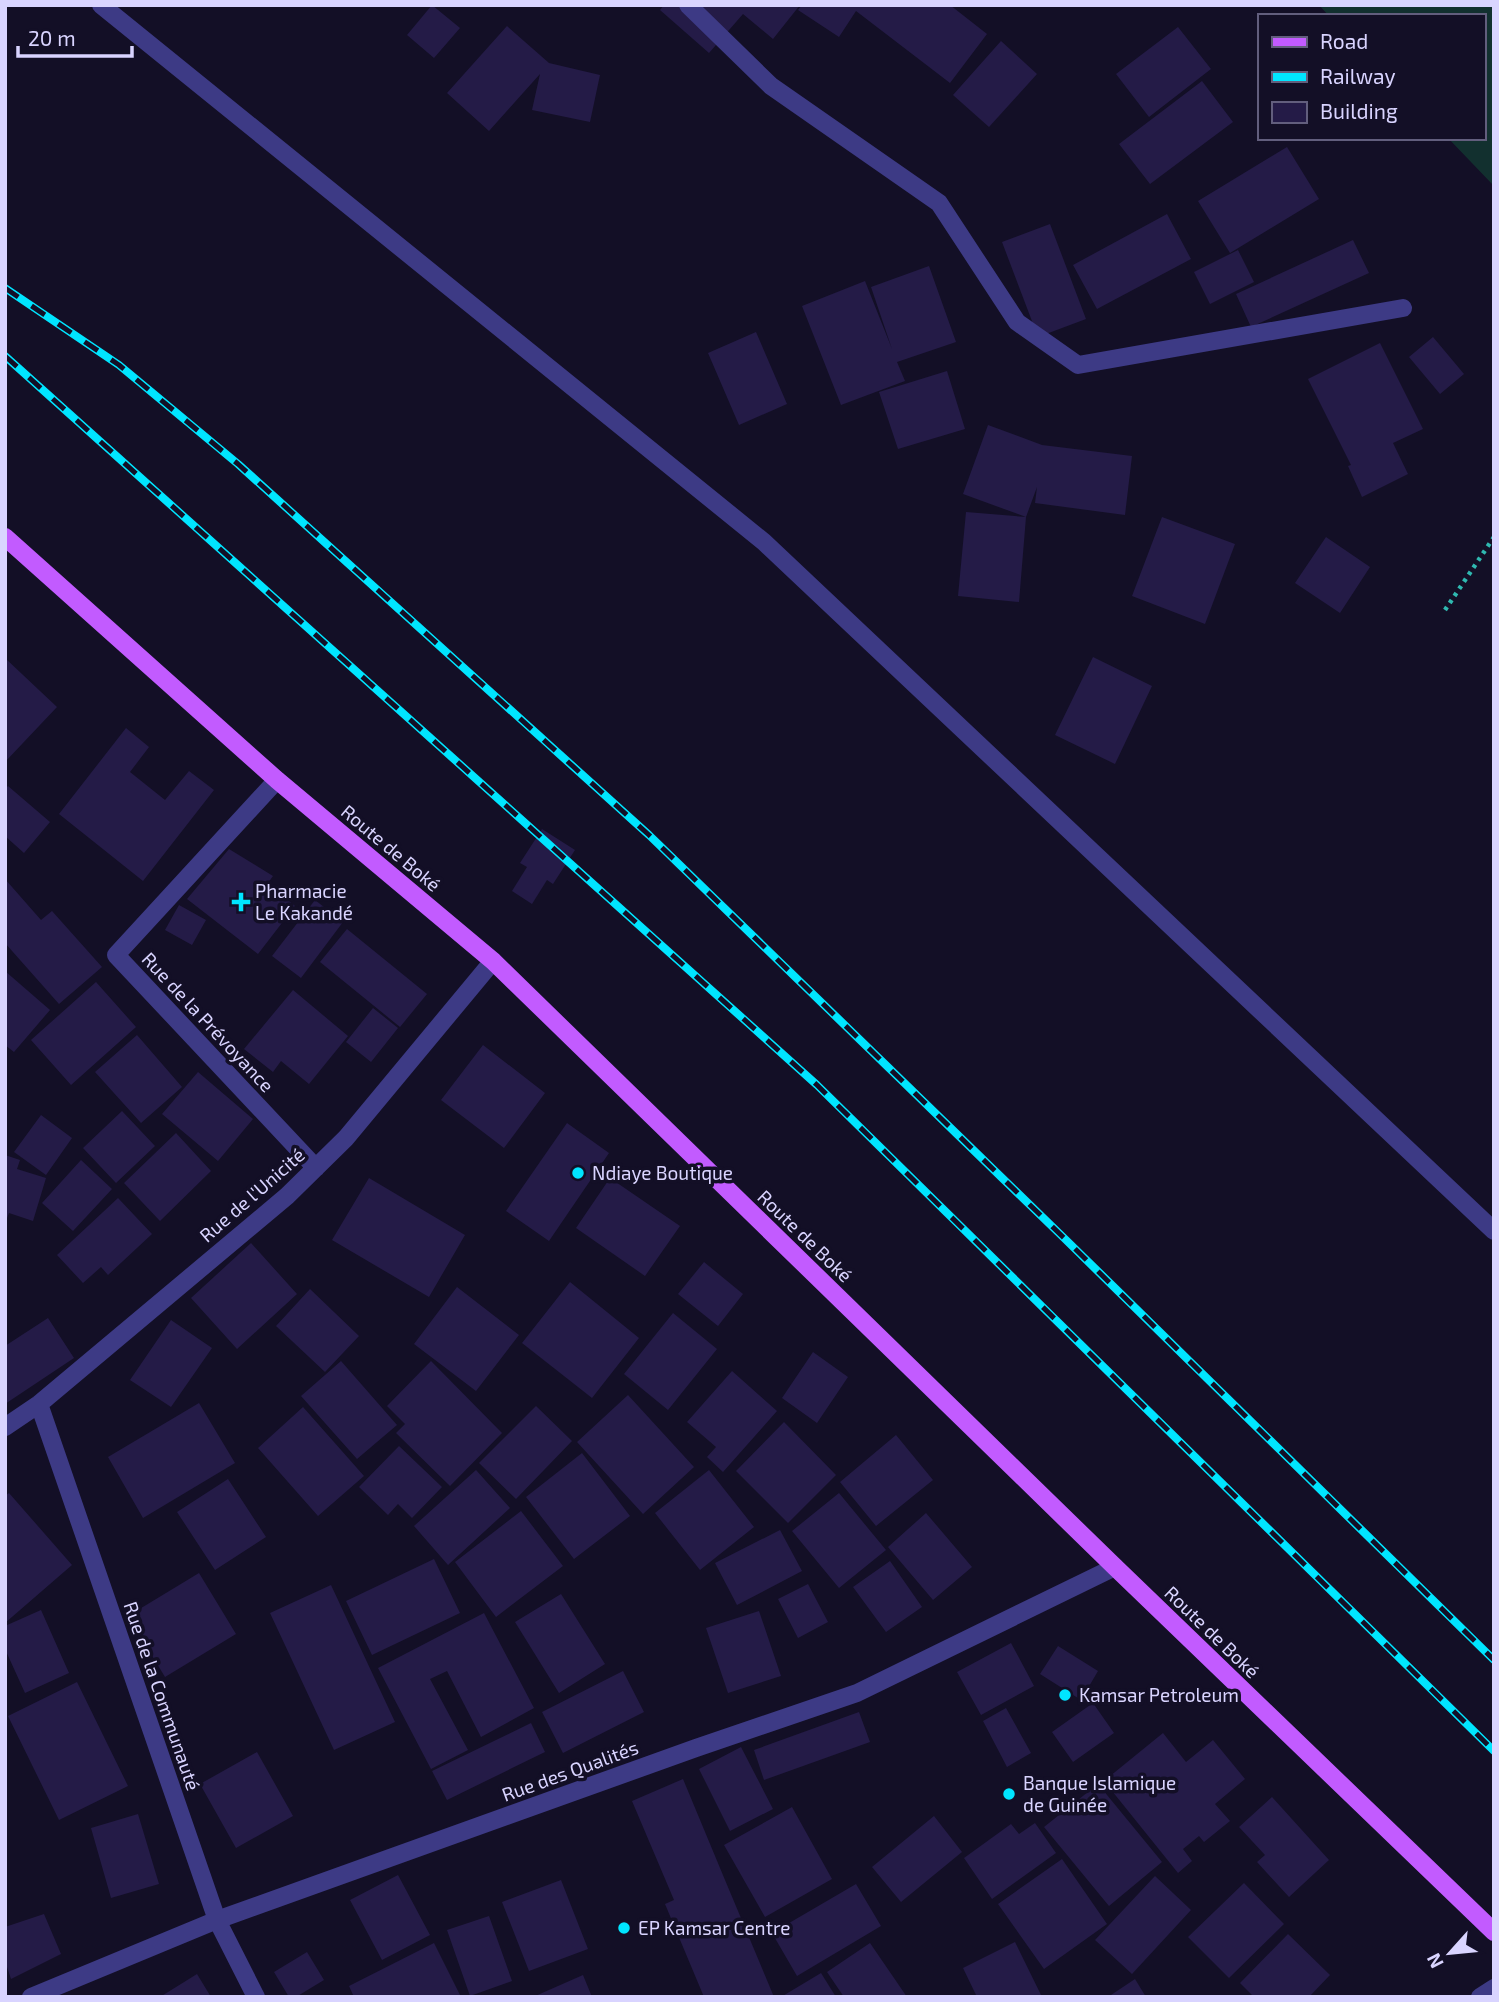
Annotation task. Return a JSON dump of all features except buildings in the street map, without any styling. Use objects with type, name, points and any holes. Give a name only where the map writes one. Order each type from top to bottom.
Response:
[{"type":"main road","name":"Route de Boké","points":[[5,537],[277,780],[493,961],[1494,1932]]},
{"type":"street","points":[[101,5],[764,542],[1494,1231]]},
{"type":"street","points":[[688,5],[771,86],[939,203],[1017,322],[1078,365],[1403,308]]},
{"type":"street","name":"Rue de la Prévoyance","points":[[277,780],[116,955],[316,1168]]},
{"type":"street","name":"Rue de l'Unicité","points":[[5,1427],[39,1404],[287,1196],[346,1138],[493,961]]},
{"type":"street","name":"Rue de la Communauté","points":[[39,1404],[217,1920],[256,1997]]},
{"type":"street","name":"Rue des Qualités","points":[[31,1997],[217,1920],[857,1693],[1115,1567]]},
{"type":"street","points":[[1480,1997],[1494,1988]]},
{"type":"path","points":[[1445,610],[1494,537]]},
{"type":"green space","points":[[1319,5],[1494,5],[1494,186],[1450,140],[1485,140],[1485,14],[1327,14]]},
{"type":"railway","points":[[5,288],[119,365],[238,464],[649,835],[1494,1660]]},
{"type":"railway","points":[[5,356],[817,1085],[1494,1751]]},
{"type":"place","name":"Pharmacie Le Kakandé","points":[[241,902]]},
{"type":"place","name":"Ndiaye Boutique","points":[[578,1173]]},
{"type":"place","name":"Kamsar Petroleum","points":[[1065,1695]]},
{"type":"place","name":"Banque Islamique de Guinée","points":[[1009,1794]]},
{"type":"place","name":"EP Kamsar Centre","points":[[624,1928]]}]
